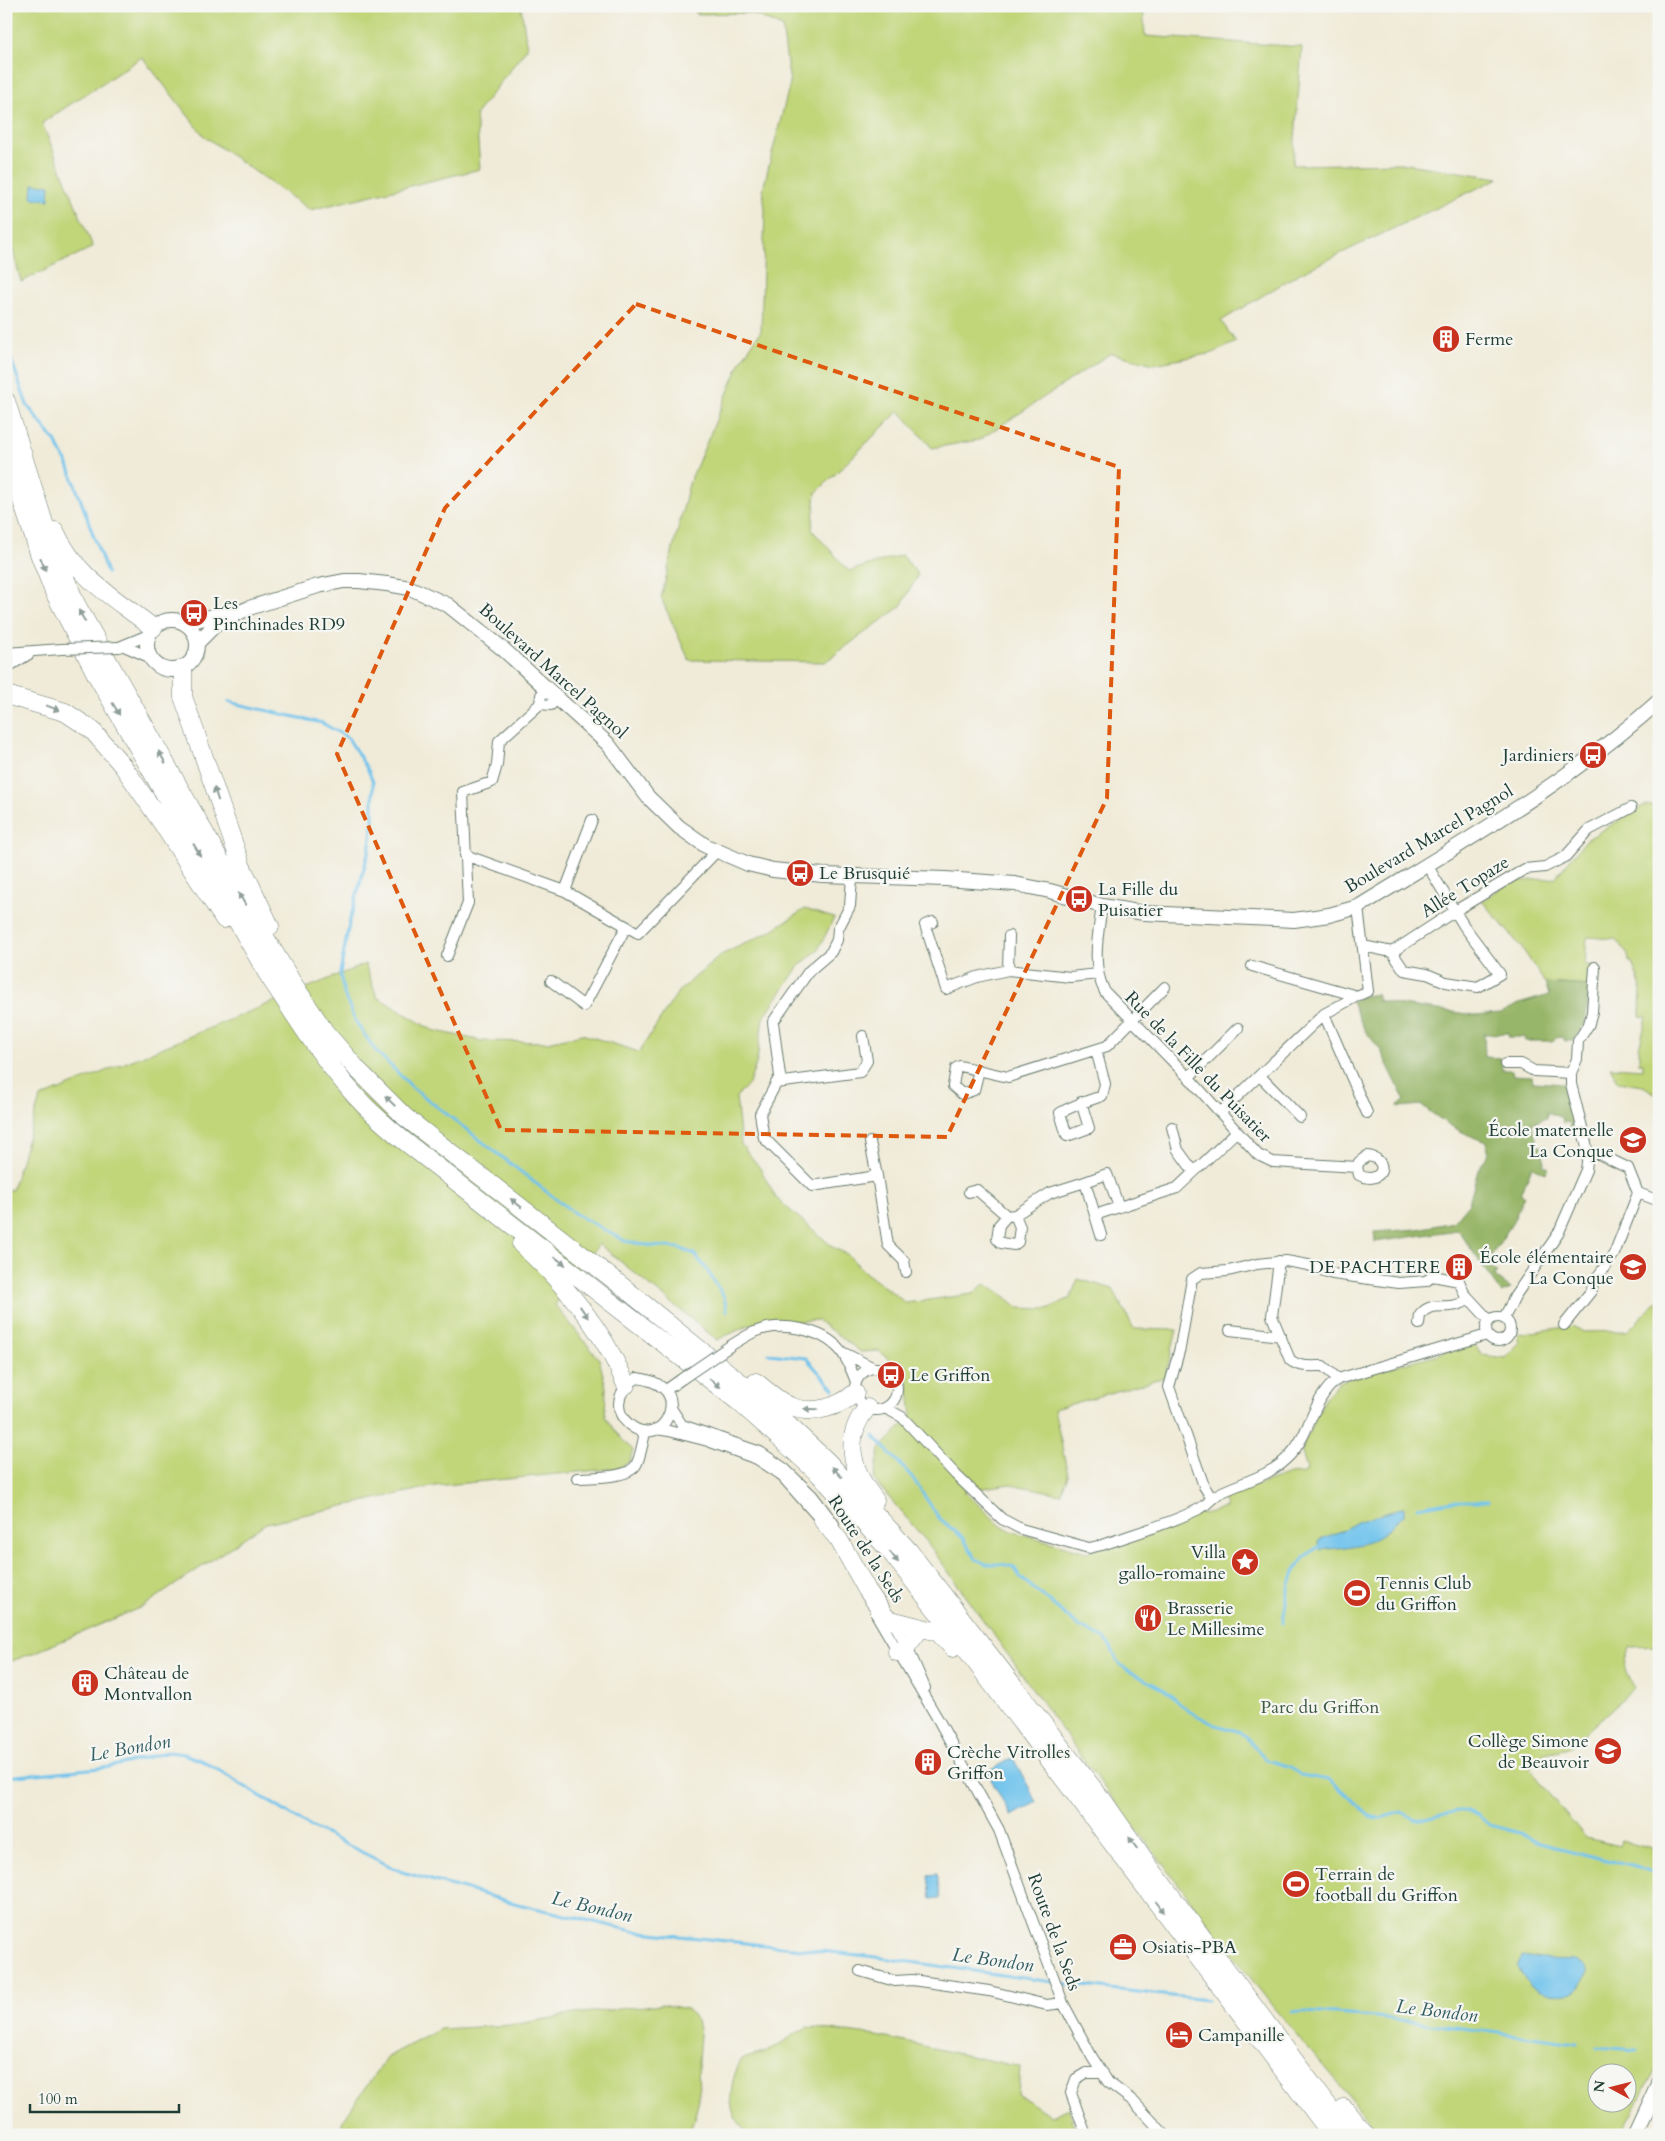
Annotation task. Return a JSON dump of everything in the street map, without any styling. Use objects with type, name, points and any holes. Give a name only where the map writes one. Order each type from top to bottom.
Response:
[{"type":"highway","points":[[6,391],[54,528],[65,550],[85,574],[150,632]]},
{"type":"highway","points":[[6,401],[49,539],[76,604],[230,877],[292,982],[325,1032],[357,1069],[405,1117],[623,1287],[758,1397],[828,1462],[909,1551],[1109,1809]]},
{"type":"highway","points":[[6,452],[40,556],[54,592],[96,674],[267,973],[318,1049]]},
{"type":"highway","points":[[183,668],[183,697],[241,865],[289,963],[308,996],[357,1069]]},
{"type":"highway","points":[[6,695],[65,712],[92,730],[106,744],[164,826],[261,978],[289,1015],[365,1106],[403,1140],[740,1403],[819,1474],[889,1550],[1332,2135]]},
{"type":"highway","points":[[438,1167],[539,1260],[579,1304],[602,1338],[626,1385]]},
{"type":"highway","points":[[623,1287],[688,1329],[764,1389],[792,1407],[808,1409],[828,1408],[845,1402],[856,1388]]},
{"type":"highway","points":[[867,1408],[857,1420],[852,1452],[856,1469],[865,1488],[942,1579],[1028,1694],[1148,1865],[1350,2135]]},
{"type":"highway","points":[[823,1521],[839,1540],[887,1619],[920,1629],[938,1632],[944,1637],[1099,1826]]},
{"type":"highway","points":[[902,1649],[920,1629]]},
{"type":"highway","points":[[1148,1865],[1366,2135]]},
{"type":"highway","points":[[1225,1994],[1323,2135]]},
{"type":"street","name":"Boulevard Marcel Pagnol","points":[[184,623],[249,608],[303,590],[344,581],[387,584],[410,588],[442,602],[462,614],[608,744],[658,809],[679,827],[706,846],[717,851],[748,864],[773,870],[852,877],[945,879],[1015,884],[1050,891],[1102,906],[1144,913],[1294,920],[1329,915],[1358,907],[1559,781],[1622,734],[1659,701]]},
{"type":"street","name":"Boulevard Marcel Pagnol","points":[[197,643],[217,623],[249,608]]},
{"type":"street","points":[[6,653],[122,647],[149,657],[160,668],[176,671],[183,668],[194,658],[197,643],[195,635],[184,623],[167,620],[150,632],[122,647]]},
{"type":"street","points":[[149,657],[146,642],[150,632]]},
{"type":"street","points":[[6,668],[32,653]]},
{"type":"street","points":[[447,956],[468,903],[463,792],[492,782],[497,765],[499,741],[540,704],[541,695],[552,694]]},
{"type":"street","name":"Allée Topaze","points":[[1392,952],[1525,869],[1545,867],[1565,856],[1589,830],[1632,808]]},
{"type":"street","points":[[565,891],[592,820]]},
{"type":"street","points":[[465,855],[565,891],[638,933],[717,851]]},
{"type":"street","points":[[1363,946],[1392,952],[1404,970],[1427,974],[1446,982],[1478,987],[1500,974],[1455,911],[1427,865]]},
{"type":"street","points":[[852,877],[850,906],[838,929],[838,940],[831,952],[809,971],[773,1022],[780,1076],[760,1114],[764,1138],[812,1186],[876,1176]]},
{"type":"street","name":"Rue de la Fille du Puisatier","points":[[1102,906],[1097,958],[1098,974],[1105,992],[1189,1077],[1258,1155],[1273,1162],[1358,1167]]},
{"type":"street","points":[[1221,1112],[1324,1014],[1368,991],[1358,907]]},
{"type":"street","points":[[933,922],[925,925],[946,988],[977,977],[1008,970],[1070,977],[1098,974]]},
{"type":"street","points":[[551,982],[584,1006],[626,927]]},
{"type":"street","points":[[1008,970],[1009,936]]},
{"type":"street","points":[[1252,966],[1357,996]]},
{"type":"street","points":[[1504,1318],[1515,1296],[1558,1234],[1586,1170],[1588,1154],[1570,1084],[1571,1073],[1577,1059],[1578,1041],[1589,1024],[1592,1012],[1595,967]]},
{"type":"street","points":[[979,1070],[1008,1077],[1107,1046],[1165,986]]},
{"type":"street","points":[[1324,1014],[1367,1114]]},
{"type":"street","points":[[1189,1077],[1238,1028]]},
{"type":"street","points":[[776,1083],[860,1072],[867,1061],[863,1036]]},
{"type":"street","points":[[1082,1102],[1102,1096],[1105,1084],[1096,1050]]},
{"type":"street","points":[[1505,1064],[1521,1064],[1534,1071],[1571,1073]]},
{"type":"street","points":[[1260,1076],[1300,1117]]},
{"type":"street","points":[[1172,1127],[1178,1150],[1194,1172]]},
{"type":"street","points":[[1095,1215],[1177,1188],[1237,1131]]},
{"type":"street","points":[[870,1142],[888,1245],[904,1261],[906,1272]]},
{"type":"street","points":[[1564,1325],[1592,1290],[1592,1283],[1614,1254],[1638,1193],[1628,1168],[1599,1154],[1588,1154]]},
{"type":"street","points":[[969,1192],[977,1190],[1011,1215],[1050,1193],[1107,1174],[1119,1207]]},
{"type":"street","points":[[1084,1182],[1101,1234]]},
{"type":"street","points":[[1638,1193],[1659,1201]]},
{"type":"street","points":[[1212,1498],[1204,1486],[1169,1386],[1180,1348],[1192,1279],[1201,1273],[1228,1271],[1280,1261],[1308,1265],[1332,1274],[1399,1283],[1426,1281],[1433,1276],[1448,1278],[1458,1281],[1469,1299],[1489,1320]]},
{"type":"street","points":[[1280,1261],[1272,1316],[1290,1360],[1295,1364],[1303,1366],[1323,1366],[1338,1379]]},
{"type":"street","points":[[1419,1324],[1420,1315],[1430,1308],[1460,1305],[1469,1299]]},
{"type":"street","points":[[1494,1318],[1504,1318],[1511,1330],[1505,1340],[1495,1342],[1487,1335],[1486,1325],[1489,1320],[1494,1318]]},
{"type":"street","points":[[666,1390],[730,1346],[755,1332],[781,1326],[812,1331],[835,1345],[850,1366],[861,1404],[867,1408],[872,1410],[885,1408],[890,1404],[896,1393]]},
{"type":"street","points":[[1230,1330],[1281,1336]]},
{"type":"street","points":[[885,1408],[902,1417],[956,1475],[1002,1520],[1037,1534],[1089,1548],[1199,1510],[1220,1493],[1275,1469],[1291,1455],[1322,1395],[1328,1386],[1338,1379],[1487,1335]]},
{"type":"street","points":[[841,1351],[891,1375],[895,1381],[902,1417]]},
{"type":"street","points":[[856,1388],[862,1373],[874,1368]]},
{"type":"street","points":[[637,1378],[647,1379],[658,1383],[666,1390],[670,1398],[671,1408],[666,1421],[656,1429],[646,1432],[632,1429],[623,1419],[619,1408],[620,1397],[626,1385],[637,1378]]},
{"type":"street","name":"Route de la Seds","points":[[671,1408],[682,1425],[760,1452],[785,1469],[829,1516],[893,1621],[902,1649]]},
{"type":"street","name":"Route de la Seds","points":[[656,1429],[669,1430],[708,1441],[757,1459],[780,1474],[823,1521],[902,1649],[998,1830],[1061,1999],[1092,2057],[1108,2082],[1132,2101],[1165,2135]]},
{"type":"street","points":[[577,1478],[618,1475],[630,1471],[637,1465],[646,1432]]},
{"type":"street","points":[[860,1972],[895,1981],[912,1980],[989,1991],[1047,2005],[1061,1999]]},
{"type":"street","points":[[1086,2135],[1071,2093],[1076,2079],[1086,2073],[1103,2073]]},
{"type":"street","points":[[1636,2135],[1659,2083]]},
{"type":"street","points":[[1636,2135],[1659,2101]]},
{"type":"highlighted area","points":[[636,304],[1119,467],[1107,798],[947,1137],[501,1130],[337,754],[445,508]]},
{"type":"green space","points":[[6,6],[521,6],[527,48],[476,114],[480,169],[310,210],[204,136],[142,57],[42,123],[93,247],[21,282],[6,223]]},
{"type":"green space","points":[[694,6],[1143,6],[1145,36],[1302,47],[1293,165],[1400,163],[1499,178],[1300,273],[1221,321],[1236,342],[1213,353],[1154,364],[1111,353],[979,440],[932,448],[899,411],[816,493],[812,530],[849,571],[902,555],[918,575],[901,606],[825,662],[689,660],[661,598],[689,484],[741,361],[761,331],[765,211],[763,189],[790,83],[782,27],[751,13],[696,14]]},
{"type":"green space","points":[[1645,805],[1659,807],[1659,1119],[1656,1094],[1643,1086],[1618,1082],[1610,1067],[1643,1069],[1643,1063],[1639,1063],[1639,1048],[1647,1017],[1640,1016],[1641,987],[1632,962],[1629,962],[1628,954],[1615,939],[1587,937],[1585,965],[1592,965],[1590,986],[1545,983],[1522,948],[1482,901],[1510,882],[1555,878],[1586,840]]},
{"type":"green space","name":"Parc du Griffon","points":[[805,909],[834,918],[818,950],[799,966],[763,1018],[757,1061],[749,1084],[736,1097],[741,1144],[760,1168],[776,1198],[834,1248],[847,1254],[866,1273],[906,1303],[973,1294],[984,1284],[998,1291],[1019,1308],[1048,1309],[1070,1298],[1078,1279],[1113,1289],[1134,1329],[1177,1330],[1165,1377],[1054,1409],[1068,1475],[1061,1494],[1010,1484],[964,1491],[1001,1526],[1014,1532],[1087,1552],[1199,1513],[1203,1514],[1226,1508],[1223,1497],[1290,1474],[1304,1473],[1307,1469],[1301,1450],[1325,1398],[1340,1381],[1474,1344],[1482,1355],[1505,1358],[1519,1343],[1517,1334],[1573,1326],[1582,1332],[1627,1331],[1659,1300],[1659,1646],[1631,1647],[1625,1659],[1625,1668],[1634,1688],[1569,1748],[1545,1753],[1533,1763],[1530,1770],[1586,1838],[1620,1846],[1622,1841],[1659,1851],[1659,2065],[1638,2102],[1638,2064],[1588,2064],[1588,2114],[1631,2114],[1619,2135],[1382,2135],[1273,2007],[1090,1769],[927,1542],[874,1480],[880,1449],[912,1416],[907,1375],[879,1351],[861,1352],[817,1320],[749,1325],[717,1340],[599,1244],[555,1305],[599,1359],[606,1387],[605,1417],[619,1436],[633,1450],[629,1462],[619,1468],[435,1486],[266,1523],[144,1606],[6,1663],[6,1190],[12,1190],[40,1098],[365,964],[377,997],[432,1030],[482,1041],[548,1042],[582,1034],[639,1052],[678,992],[721,955],[769,932]]},
{"type":"green space","points":[[1545,983],[1590,986],[1585,1024],[1574,1041],[1565,1041],[1562,1037],[1555,1038],[1554,1041],[1525,1041],[1524,1037],[1509,1037],[1508,1033],[1484,1034],[1485,1057],[1501,1058],[1502,1070],[1512,1070],[1513,1075],[1532,1076],[1533,1082],[1565,1084],[1575,1131],[1571,1132],[1569,1122],[1563,1123],[1562,1118],[1547,1112],[1547,1118],[1532,1123],[1538,1147],[1541,1146],[1545,1162],[1543,1165],[1548,1167],[1546,1173],[1532,1167],[1521,1194],[1524,1196],[1513,1222],[1486,1264],[1497,1273],[1495,1277],[1511,1289],[1501,1293],[1458,1230],[1375,1242],[1374,1232],[1418,1229],[1453,1222],[1469,1203],[1478,1170],[1489,1153],[1486,1142],[1452,1126],[1422,1105],[1399,1107],[1398,1105],[1405,1101],[1380,1049],[1365,1031],[1352,1002],[1359,997],[1377,994],[1377,1000],[1402,1005],[1475,1015],[1501,1013],[1519,1004],[1549,995]]},
{"type":"green space","points":[[662,2004],[687,2009],[697,2021],[700,2034],[698,2061],[699,2100],[693,2123],[687,2135],[339,2135],[343,2120],[387,2057],[440,2029],[512,2025],[575,2014]]},
{"type":"green space","points":[[807,2027],[877,2036],[1020,2067],[1018,2094],[1051,2116],[1068,2108],[1078,2135],[747,2135],[734,2114],[731,2101],[734,2078],[742,2059],[765,2053]]},
{"type":"water","points":[[33,184],[50,185],[49,200],[32,198]]},
{"type":"water","points":[[1404,1507],[1404,1515],[1386,1531],[1372,1540],[1355,1545],[1321,1550],[1318,1540],[1357,1522]]},
{"type":"water","points":[[1013,1758],[1037,1802],[1011,1816],[987,1772]]},
{"type":"water","points":[[937,1874],[940,1898],[931,1899],[928,1875]]},
{"type":"water","points":[[1523,1956],[1541,1959],[1575,1960],[1584,1966],[1587,1972],[1582,1985],[1574,1992],[1564,1996],[1554,1995],[1532,1985],[1523,1976],[1517,1966]]},
{"type":"waterway","points":[[6,321],[9,329],[10,356],[27,405],[55,441],[68,465],[107,573]]},
{"type":"waterway","points":[[229,702],[322,723],[348,738],[368,770],[373,782],[373,822],[370,846],[349,924],[340,973],[344,994],[356,1022],[375,1050],[413,1088],[574,1213],[625,1241],[679,1248],[694,1254],[705,1267],[724,1297],[727,1311]]},
{"type":"waterway","points":[[769,1354],[806,1358],[834,1389]]},
{"type":"waterway","points":[[874,1436],[912,1477],[939,1518],[963,1538],[976,1559],[986,1564],[1002,1564],[1014,1567],[1020,1577],[1077,1625],[1103,1638],[1111,1647],[1117,1661],[1128,1671],[1165,1690],[1187,1710],[1215,1725],[1241,1732],[1267,1760],[1291,1767],[1300,1775],[1329,1780],[1371,1817],[1381,1818],[1401,1812],[1414,1819],[1426,1819],[1458,1811],[1467,1811],[1478,1815],[1489,1825],[1520,1833],[1540,1843],[1659,1873]]},
{"type":"waterway","points":[[1417,1507],[1454,1501],[1488,1501]]},
{"type":"waterway","points":[[1283,1623],[1289,1588],[1297,1568],[1312,1551],[1323,1545]]},
{"type":"waterway","name":"Le Bondon","points":[[6,1777],[110,1767],[168,1752],[184,1754],[205,1762],[309,1826],[402,1872],[518,1904],[633,1931],[868,1956],[1052,1982]]},
{"type":"waterway","name":"Le Bondon","points":[[1058,1983],[1207,2000]]},
{"type":"waterway","name":"Le Bondon","points":[[1292,2011],[1377,2017],[1577,2043]]},
{"type":"waterway","name":"Le Bondon","points":[[1597,2047],[1637,2050]]},
{"type":"place","name":"Ferme","points":[[1446,339]]},
{"type":"place","name":"Les Pinchinades RD9","points":[[194,613]]},
{"type":"place","name":"Jardiniers","points":[[1593,755]]},
{"type":"place","name":"Le Brusquié","points":[[800,873]]},
{"type":"place","name":"La Fille du Puisatier","points":[[1079,899]]},
{"type":"place","name":"École maternelle La Conque","points":[[1633,1140]]},
{"type":"place","name":"DE PACHTERE","points":[[1459,1267]]},
{"type":"place","name":"École élémentaire La Conque","points":[[1633,1267]]},
{"type":"place","name":"Le Griffon","points":[[891,1375]]},
{"type":"place","name":"Villa gallo-romaine","points":[[1245,1562]]},
{"type":"place","name":"Tennis Club du Griffon","points":[[1357,1593]]},
{"type":"place","name":"Brasserie Le Millesime","points":[[1148,1618]]},
{"type":"place","name":"Château de Montvallon","points":[[85,1683]]},
{"type":"place","name":"Collège Simone de Beauvoir","points":[[1608,1751]]},
{"type":"place","name":"Crèche Vitrolles Griffon","points":[[928,1762]]},
{"type":"place","name":"Terrain de football du Griffon","points":[[1296,1884]]},
{"type":"place","name":"Osiatis-PBA","points":[[1123,1947]]},
{"type":"place","name":"Campanille","points":[[1179,2035]]}]
